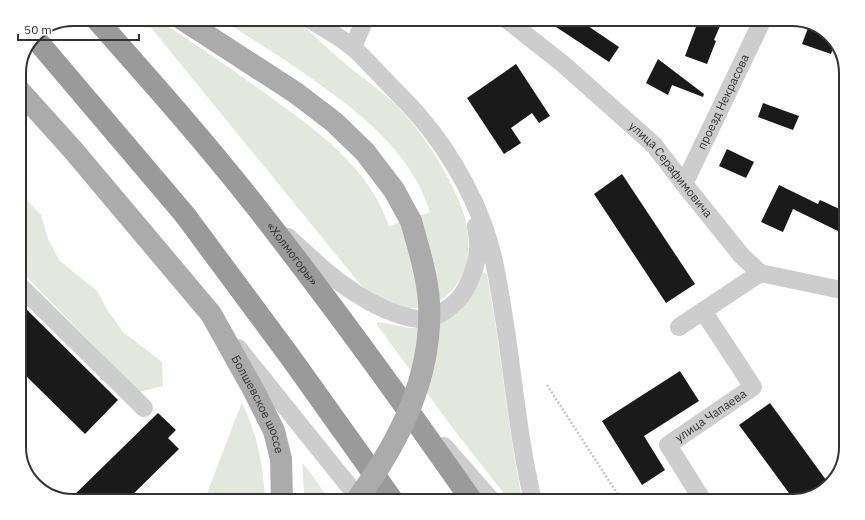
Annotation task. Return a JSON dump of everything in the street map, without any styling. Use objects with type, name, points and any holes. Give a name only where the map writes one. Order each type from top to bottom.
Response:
[{"type":"highway","name":"«Холмогоры»","points":[[102,26],[180,114],[257,208],[398,395],[467,494]]},
{"type":"highway","points":[[38,42],[185,215],[291,358],[388,494]]},
{"type":"main road","points":[[193,26],[296,93],[334,122],[365,152],[394,190],[411,221],[424,268],[429,300],[429,326],[426,358],[418,389],[405,419],[386,456],[361,494]]},
{"type":"main road","name":"Болшевское шоссе","points":[[26,98],[78,156],[211,314],[254,391],[274,432],[281,459],[282,494]]},
{"type":"street","points":[[320,26],[352,47],[420,117],[450,158],[469,192],[486,231],[493,256],[502,308],[524,464],[531,494]]},
{"type":"street","points":[[352,47],[362,26]]},
{"type":"street","name":"улица Серафимовича","points":[[515,26],[563,64],[654,145],[741,255],[760,273]]},
{"type":"street","name":"проезд Некрасова","points":[[684,184],[760,26]]},
{"type":"street","points":[[257,208],[320,267],[368,302],[390,312],[406,317],[423,319],[443,312],[456,302],[466,290],[473,271],[478,250],[469,192]]},
{"type":"street","points":[[679,327],[760,273],[839,290]]},
{"type":"street","points":[[26,292],[144,408]]},
{"type":"street","name":"улица Чапаева","points":[[698,494],[668,445],[753,387],[703,311]]},
{"type":"street","points":[[211,314],[355,494]]},
{"type":"street","points":[[398,395],[486,494]]},
{"type":"path","points":[[547,385],[617,494]]},
{"type":"shaded area","points":[[150,26],[168,26],[248,81],[324,138],[346,158],[369,186],[379,203],[389,226],[430,212],[421,190],[410,170],[396,152],[381,135],[346,104],[276,54],[232,26],[304,26],[342,61],[392,101],[412,123],[431,149],[454,190],[468,231],[469,246],[467,260],[460,278],[449,294],[433,304],[423,307],[404,308],[398,306],[369,292],[360,284]]},
{"type":"shaded area","points":[[26,199],[41,215],[48,239],[59,260],[97,291],[108,311],[123,332],[162,362],[163,386],[139,392],[26,276]]},
{"type":"shaded area","points":[[483,272],[487,275],[521,494],[504,494],[452,427],[377,323],[379,322],[408,328],[420,328]]},
{"type":"shaded area","points":[[242,402],[253,429],[258,447],[262,466],[264,494],[207,494]]},
{"type":"shaded area","points":[[302,463],[325,494],[303,494]]},
{"type":"building","points":[[555,26],[588,26],[619,47],[609,62]]},
{"type":"building","points":[[696,26],[720,26],[707,64],[685,56]]},
{"type":"building","points":[[808,29],[816,32],[832,50],[831,54],[802,44]]},
{"type":"building","points":[[658,59],[704,94],[703,97],[672,85],[668,95],[646,83]]},
{"type":"building","points":[[516,64],[550,116],[539,123],[532,113],[511,128],[521,143],[504,154],[467,98]]},
{"type":"building","points":[[763,103],[799,116],[793,130],[758,117]]},
{"type":"building","points":[[727,149],[754,162],[746,178],[719,166]]},
{"type":"building","points":[[622,174],[695,284],[666,303],[594,194]]},
{"type":"building","points":[[779,185],[818,204],[820,200],[839,209],[839,232],[793,209],[783,232],[761,222]]},
{"type":"building","points":[[26,309],[118,400],[85,434],[26,376]]},
{"type":"building","points":[[680,371],[699,401],[644,436],[665,470],[642,485],[602,421]]},
{"type":"building","points":[[770,403],[826,479],[816,488],[798,494],[790,494],[739,425]]},
{"type":"building","points":[[158,413],[176,430],[168,438],[179,449],[133,494],[75,494]]}]
